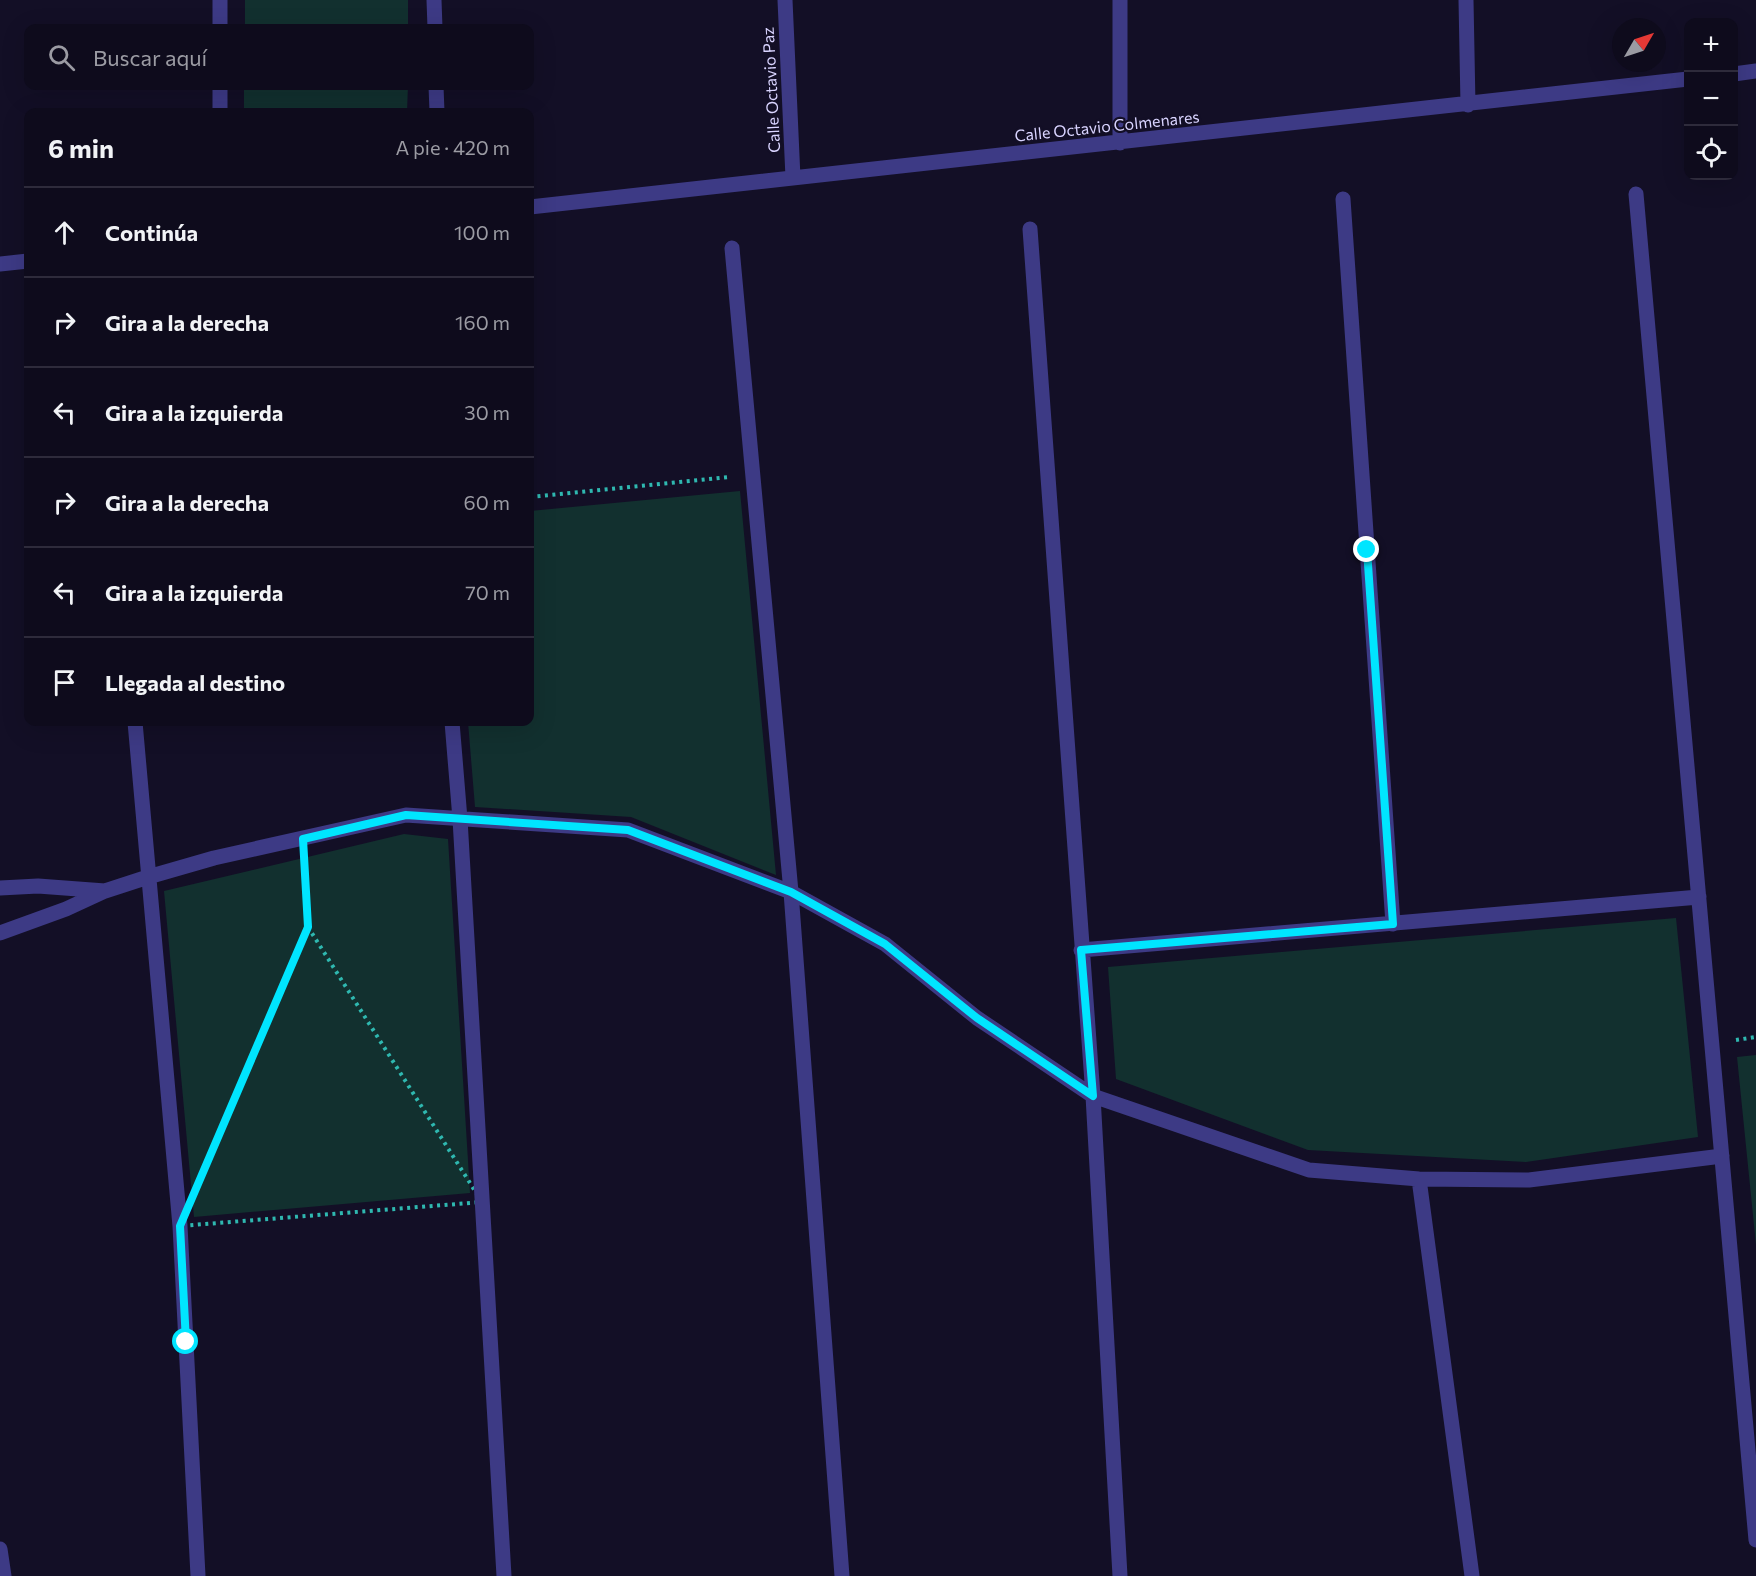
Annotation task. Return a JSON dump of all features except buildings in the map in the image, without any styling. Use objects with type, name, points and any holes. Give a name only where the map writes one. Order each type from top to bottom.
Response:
[{"type":"street","points":[[220,0],[220,24]]},
{"type":"street","points":[[434,0],[435,24]]},
{"type":"street","name":"Calle Octavio Paz","points":[[785,0],[793,178]]},
{"type":"street","points":[[1120,0],[1120,143]]},
{"type":"street","points":[[1466,0],[1468,105]]},
{"type":"street","points":[[1738,73],[1756,71]]},
{"type":"street","name":"Calle Octavio Colmenares","points":[[534,207],[1684,80]]},
{"type":"street","points":[[220,90],[220,108]]},
{"type":"street","points":[[436,90],[437,108]]},
{"type":"street","points":[[1635,194],[1756,1540]]},
{"type":"street","points":[[1342,199],[1393,924]]},
{"type":"street","points":[[1030,229],[1093,1096],[1120,1576]]},
{"type":"street","points":[[732,248],[791,892],[842,1576]]},
{"type":"street","points":[[0,264],[24,261]]},
{"type":"street","points":[[135,726],[180,1226],[198,1576]]},
{"type":"street","points":[[452,726],[460,819],[504,1576]]},
{"type":"street","points":[[0,933],[66,909],[105,891],[148,877],[214,858],[406,815],[628,830],[791,892],[885,944],[977,1018],[1093,1096],[1309,1170],[1419,1179],[1529,1180],[1722,1156]]},
{"type":"street","points":[[0,888],[38,886],[105,891]]},
{"type":"street","points":[[1081,950],[1699,897]]},
{"type":"street","points":[[1419,1179],[1472,1576]]},
{"type":"street","points":[[0,1549],[4,1576]]},
{"type":"path","points":[[534,497],[753,475]]},
{"type":"path","points":[[303,839],[308,927],[180,1226],[482,1202],[308,927]]},
{"type":"green space","points":[[245,0],[408,0],[408,24],[245,24]]},
{"type":"green space","points":[[244,90],[408,90],[407,108],[244,108]]},
{"type":"green space","points":[[740,491],[776,875],[631,817],[475,807],[468,726],[534,726],[534,511]]},
{"type":"green space","points":[[404,834],[448,839],[470,1193],[194,1217],[164,891]]},
{"type":"green space","points":[[1676,918],[1698,1137],[1526,1162],[1308,1150],[1116,1079],[1108,967]]},
{"type":"green space","points":[[1756,1055],[1756,1245],[1737,1057]]},
{"type":"route","points":[[186,1342],[180,1226],[308,927],[303,839],[406,815],[628,830],[791,892],[885,944],[977,1018],[1093,1096],[1081,950],[1393,924],[1367,550]]}]
